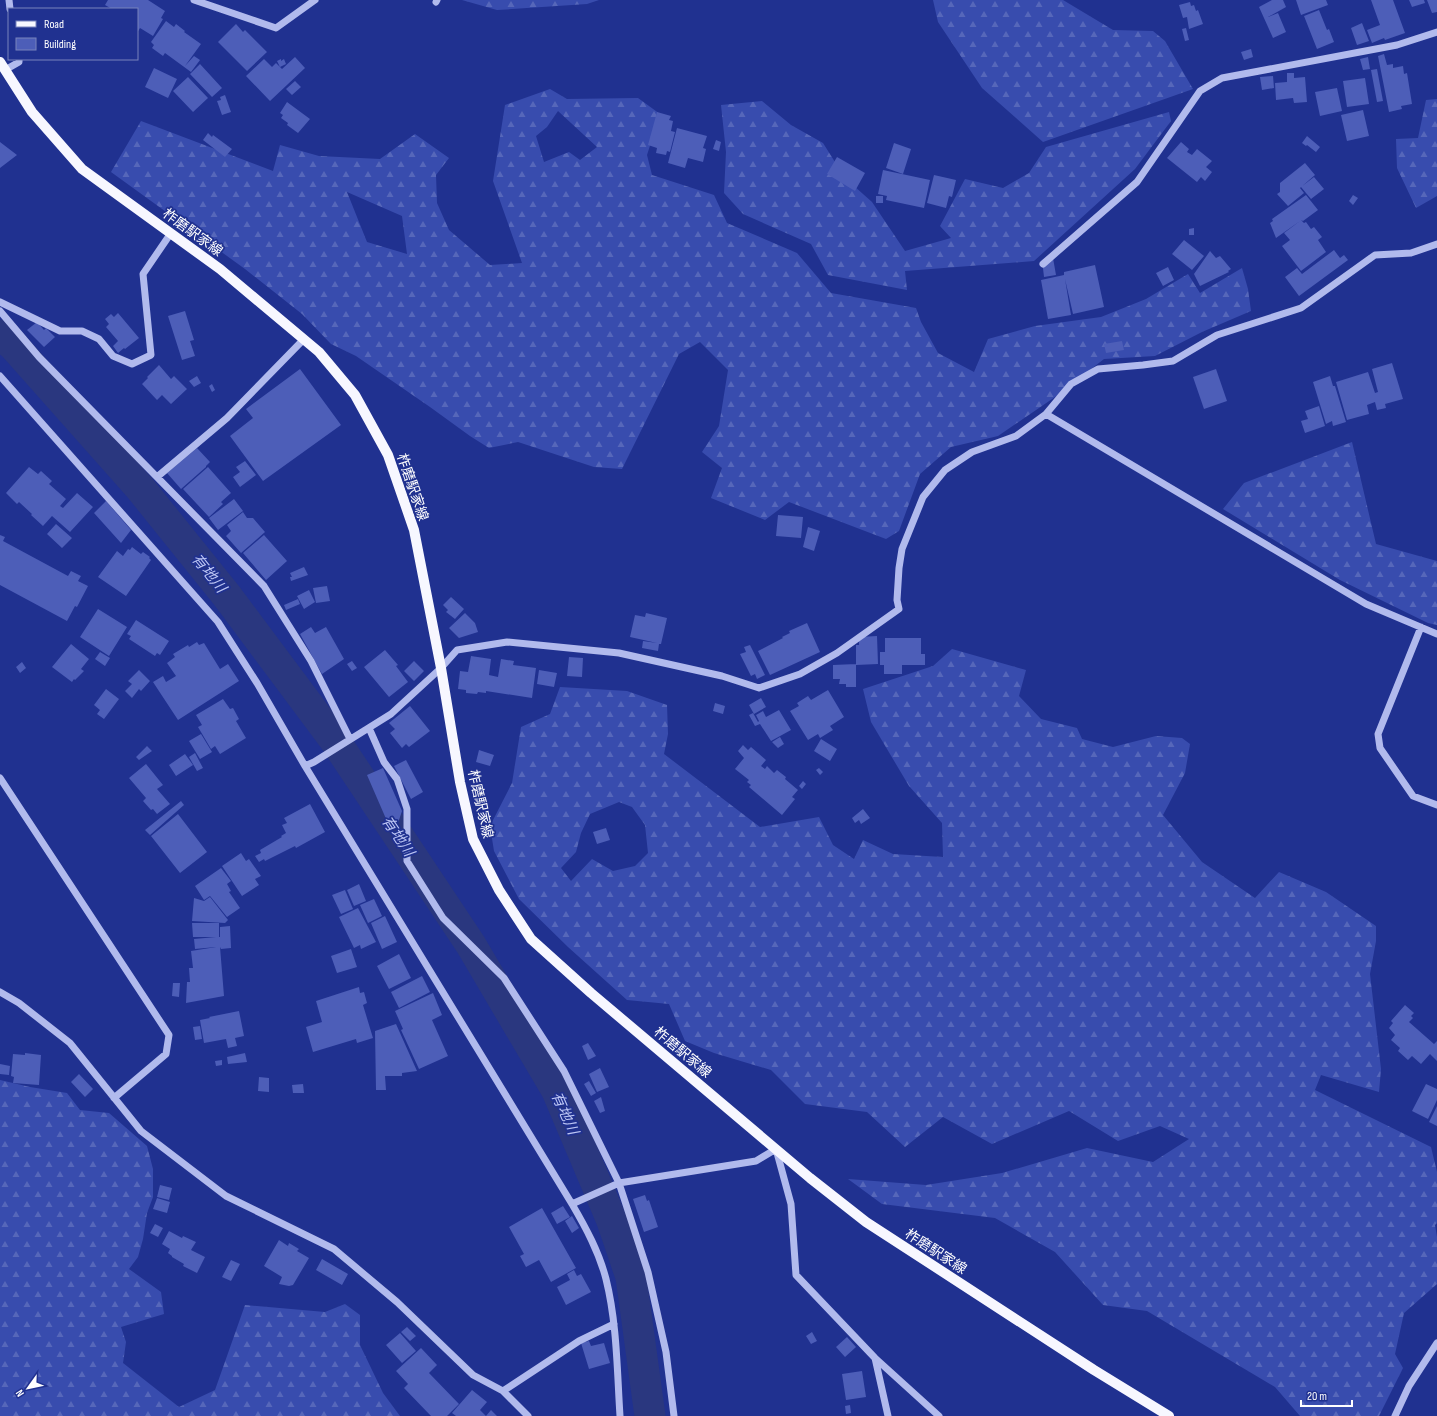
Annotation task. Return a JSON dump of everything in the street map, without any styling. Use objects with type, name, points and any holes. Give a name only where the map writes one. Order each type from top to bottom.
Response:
[{"type":"main road","name":"柞磨駅家線","points":[[3,66],[32,112],[82,169],[220,269],[319,352],[355,395],[388,454],[414,530],[441,668],[460,782],[473,839],[499,890],[531,939],[591,993],[776,1149],[866,1222],[1094,1370],[1169,1416]]},
{"type":"street","points":[[194,0],[276,28],[315,0]]},
{"type":"street","points":[[1043,264],[1137,182],[1200,91],[1222,78],[1397,45],[1437,32]]},
{"type":"street","points":[[3,66],[19,62],[19,60]]},
{"type":"street","points":[[0,302],[60,331],[82,331],[94,336],[99,339],[113,356],[132,364],[152,355],[143,274],[171,233]]},
{"type":"street","points":[[305,766],[314,762],[391,714],[441,668],[457,650],[507,642],[619,653],[722,676],[759,688],[800,674],[836,653],[899,609],[897,600],[902,549],[923,497],[946,470],[972,452],[1016,436],[1046,414],[1071,384],[1098,369],[1173,361],[1217,335],[1302,308],[1375,255],[1411,253],[1437,244]]},
{"type":"street","points":[[0,311],[39,356],[264,586],[310,661],[350,739]]},
{"type":"street","points":[[157,477],[227,418],[304,339]]},
{"type":"street","points":[[0,376],[218,622],[257,683],[305,766],[572,1204],[591,1237],[606,1278],[614,1324],[620,1416]]},
{"type":"street","points":[[1046,414],[1366,604],[1437,634]]},
{"type":"street","points":[[1421,627],[1378,734],[1380,748],[1413,796],[1437,806]]},
{"type":"street","points":[[369,728],[384,762],[396,778],[407,809],[407,861],[443,918],[504,978],[564,1071],[619,1183],[648,1272],[666,1352],[674,1416]]},
{"type":"street","points":[[0,778],[169,1036],[166,1054],[114,1098]]},
{"type":"street","points":[[0,992],[19,1003],[70,1043],[141,1131],[226,1196],[334,1249],[397,1302],[473,1376],[503,1390],[528,1416]]},
{"type":"street","points":[[572,1204],[619,1183],[756,1161],[776,1149],[791,1204],[796,1275],[875,1358],[939,1416]]},
{"type":"street","points":[[503,1390],[578,1340],[614,1324]]},
{"type":"street","points":[[1395,1416],[1409,1386],[1437,1343]]},
{"type":"street","points":[[875,1358],[888,1416]]},
{"type":"green space","points":[[462,0],[599,0],[587,4],[497,10]]},
{"type":"green space","points":[[933,0],[1063,0],[1113,30],[1153,31],[1165,41],[1193,89],[1043,142],[982,88],[938,22]]},
{"type":"green space","points":[[550,89],[567,99],[638,98],[660,114],[647,155],[652,175],[714,195],[727,223],[797,253],[831,293],[916,308],[921,322],[938,353],[974,372],[988,339],[1035,326],[1101,317],[1146,299],[1188,274],[1200,293],[1242,268],[1248,289],[1251,311],[1202,332],[1155,356],[1104,359],[1055,397],[998,436],[951,447],[920,474],[899,531],[886,539],[789,502],[765,520],[711,498],[722,468],[702,452],[719,426],[728,370],[700,342],[679,354],[622,469],[594,467],[518,442],[489,448],[356,356],[331,344],[302,314],[245,269],[111,172],[141,121],[273,171],[280,145],[319,156],[380,159],[415,134],[449,158],[436,175],[437,203],[449,230],[490,265],[522,263],[493,181],[505,105]],"holes":[[[558,111],[597,147],[580,160],[569,152],[544,162],[536,136],[547,127]],[[347,192],[402,216],[407,254],[367,242]]]},
{"type":"green space","points":[[1437,99],[1437,196],[1416,208],[1397,168],[1396,139],[1418,138],[1426,100]]},
{"type":"green space","points":[[762,101],[791,125],[823,143],[845,178],[872,202],[905,251],[951,238],[940,226],[965,179],[1003,188],[1029,173],[1046,147],[1169,112],[1171,121],[1135,169],[1034,261],[905,271],[907,290],[828,275],[811,244],[743,214],[724,193],[726,152],[721,105]]},
{"type":"green space","points":[[1352,442],[1376,544],[1437,561],[1437,625],[1428,623],[1340,580],[1223,509],[1244,483]]},
{"type":"green space","points":[[952,649],[1026,670],[1019,696],[1041,719],[1077,728],[1082,739],[1113,747],[1156,736],[1182,738],[1190,744],[1185,773],[1163,815],[1202,862],[1255,898],[1279,872],[1326,892],[1376,926],[1376,941],[1370,974],[1381,1069],[1379,1092],[1321,1075],[1315,1090],[1431,1147],[1437,1172],[1437,1223],[1435,1225],[1437,1237],[1437,1284],[1404,1313],[1395,1354],[1403,1368],[1379,1416],[1300,1416],[1275,1387],[1147,1311],[1103,1305],[1055,1252],[995,1218],[882,1204],[848,1179],[926,1185],[1002,1173],[1087,1148],[1153,1162],[1189,1139],[1160,1126],[1118,1141],[1069,1111],[992,1144],[943,1117],[905,1147],[867,1112],[805,1104],[771,1070],[714,1053],[685,1041],[669,1004],[627,1000],[568,947],[519,899],[494,851],[490,826],[512,783],[521,727],[550,714],[560,687],[627,691],[667,705],[668,734],[664,754],[760,827],[819,817],[833,845],[854,859],[863,840],[893,854],[943,857],[942,823],[909,786],[871,722],[863,689],[933,666]],"holes":[[[619,802],[632,807],[645,825],[648,853],[635,866],[613,871],[592,859],[571,881],[561,868],[576,852],[581,833],[590,814]]]},
{"type":"green space","points":[[0,1080],[67,1093],[80,1110],[109,1113],[147,1146],[153,1169],[153,1197],[147,1213],[143,1239],[138,1257],[129,1269],[161,1292],[164,1314],[121,1327],[126,1342],[123,1363],[179,1407],[215,1390],[245,1305],[325,1312],[345,1304],[360,1315],[360,1345],[383,1393],[400,1416],[0,1416]]},
{"type":"building","points":[[108,0],[148,0],[165,11],[161,18],[163,19],[153,36],[140,28],[138,31],[138,8],[110,8],[105,5]]},
{"type":"building","points":[[1272,0],[1283,0],[1286,7],[1268,17],[1278,13],[1286,32],[1273,38],[1259,7]]},
{"type":"building","points":[[1296,0],[1326,0],[1328,5],[1301,15]]},
{"type":"building","points":[[1371,0],[1393,0],[1405,33],[1385,40],[1384,38],[1372,43],[1367,30],[1380,25]]},
{"type":"building","points":[[1409,0],[1424,0],[1425,3],[1412,7]]},
{"type":"building","points":[[1427,0],[1437,0],[1437,12],[1432,13]]},
{"type":"building","points":[[1190,2],[1191,6],[1194,5],[1196,11],[1198,10],[1203,24],[1189,29],[1187,17],[1183,18],[1179,5]]},
{"type":"building","points":[[1319,10],[1327,30],[1329,29],[1334,42],[1317,49],[1304,16]]},
{"type":"building","points":[[166,21],[174,27],[176,24],[185,31],[184,32],[201,44],[185,66],[194,56],[200,60],[191,72],[165,53],[163,56],[152,48],[154,45],[151,42]]},
{"type":"building","points":[[1362,23],[1369,41],[1357,45],[1351,28]]},
{"type":"building","points":[[236,24],[243,32],[245,30],[267,52],[247,71],[218,42]]},
{"type":"building","points":[[1186,28],[1189,40],[1185,41],[1182,29]]},
{"type":"building","points":[[1251,49],[1253,57],[1244,60],[1241,52]]},
{"type":"building","points":[[1384,54],[1387,65],[1393,64],[1393,68],[1403,66],[1404,74],[1407,73],[1412,104],[1401,106],[1402,109],[1389,112],[1378,56]]},
{"type":"building","points":[[295,57],[305,68],[270,101],[246,76],[264,59],[272,67],[276,63],[282,69]]},
{"type":"building","points":[[1368,57],[1370,69],[1363,70],[1360,59]]},
{"type":"building","points":[[284,59],[286,64],[280,67],[277,61]]},
{"type":"building","points":[[200,64],[222,88],[212,97],[190,74]]},
{"type":"building","points":[[154,68],[177,79],[168,98],[145,87]]},
{"type":"building","points":[[1377,69],[1383,101],[1377,102],[1371,70]]},
{"type":"building","points":[[1287,73],[1294,73],[1294,78],[1305,77],[1307,102],[1294,103],[1293,98],[1276,100],[1275,83],[1287,82]]},
{"type":"building","points":[[1273,76],[1274,88],[1262,90],[1260,77]]},
{"type":"building","points":[[188,77],[208,98],[193,112],[173,91]]},
{"type":"building","points":[[1365,78],[1369,104],[1347,107],[1343,81]]},
{"type":"building","points":[[295,81],[301,87],[292,95],[286,89]]},
{"type":"building","points":[[1337,88],[1342,111],[1320,116],[1315,92]]},
{"type":"building","points":[[225,95],[231,112],[222,115],[217,101],[221,100],[220,97]]},
{"type":"building","points":[[287,102],[310,119],[298,133],[287,125],[288,123],[281,118],[283,115],[280,113]]},
{"type":"building","points":[[1363,110],[1369,136],[1347,141],[1341,115]]},
{"type":"building","points":[[657,112],[671,116],[669,120],[673,121],[671,131],[675,132],[670,152],[667,151],[666,155],[656,153],[657,148],[648,145]]},
{"type":"building","points":[[677,128],[707,136],[703,148],[706,149],[703,162],[688,158],[685,168],[668,163]]},
{"type":"building","points":[[208,133],[232,149],[225,157],[203,140]]},
{"type":"building","points":[[1307,136],[1320,147],[1316,152],[1302,143]]},
{"type":"building","points":[[716,140],[721,142],[719,151],[713,149]]},
{"type":"building","points":[[0,142],[17,155],[0,168]]},
{"type":"building","points":[[1181,142],[1189,149],[1187,152],[1192,155],[1197,149],[1212,161],[1206,167],[1212,172],[1205,181],[1201,177],[1197,182],[1167,158]]},
{"type":"building","points":[[894,143],[911,149],[903,174],[886,168]]},
{"type":"building","points":[[837,157],[865,173],[855,191],[827,174]]},
{"type":"building","points":[[1305,163],[1315,175],[1300,188],[1304,193],[1288,206],[1277,194],[1280,192],[1280,183]]},
{"type":"building","points":[[883,170],[930,180],[924,208],[886,200],[887,196],[878,194]]},
{"type":"building","points":[[934,175],[956,180],[952,197],[949,196],[946,208],[927,203]]},
{"type":"building","points":[[1314,177],[1324,189],[1311,199],[1301,187]]},
{"type":"building","points":[[1306,195],[1318,210],[1303,221],[1301,220],[1304,223],[1306,222],[1311,229],[1314,227],[1322,237],[1318,240],[1326,252],[1301,271],[1282,246],[1290,240],[1284,233],[1300,221],[1276,238],[1270,223],[1273,221],[1272,219]]},
{"type":"building","points":[[1353,195],[1358,198],[1353,205],[1349,201]]},
{"type":"building","points":[[876,196],[883,196],[883,203],[876,203]]},
{"type":"building","points":[[1194,228],[1194,235],[1189,235],[1189,229]]},
{"type":"building","points":[[1184,240],[1204,256],[1192,270],[1172,254]]},
{"type":"building","points":[[1334,250],[1340,258],[1344,255],[1348,260],[1299,296],[1285,277],[1297,268],[1302,274]]},
{"type":"building","points":[[1210,251],[1216,258],[1220,256],[1231,269],[1228,271],[1229,272],[1200,286],[1194,274]]},
{"type":"building","points":[[1053,258],[1056,275],[1044,277],[1042,260]]},
{"type":"building","points":[[1095,265],[1104,307],[1073,314],[1065,279],[1071,315],[1048,319],[1041,280],[1064,275],[1064,272]]},
{"type":"building","points":[[1168,267],[1174,280],[1163,286],[1156,273]]},
{"type":"building","points":[[185,311],[194,340],[190,341],[195,356],[182,360],[168,316]]},
{"type":"building","points":[[118,313],[139,338],[118,353],[113,346],[118,341],[106,327],[109,324],[105,319],[111,314],[114,317]]},
{"type":"building","points":[[37,322],[44,330],[46,328],[55,337],[44,347],[27,330]]},
{"type":"building","points":[[1122,341],[1124,350],[1106,353],[1104,344]]},
{"type":"building","points":[[1392,363],[1403,399],[1385,404],[1386,408],[1377,410],[1375,402],[1367,405],[1369,414],[1347,420],[1336,382],[1368,372],[1375,393],[1378,392],[1372,369]]},
{"type":"building","points":[[159,365],[171,379],[174,376],[187,389],[171,404],[162,395],[157,400],[142,384]]},
{"type":"building","points":[[300,369],[341,425],[263,481],[230,436],[253,418],[246,409]]},
{"type":"building","points":[[1216,369],[1227,401],[1204,409],[1193,377]]},
{"type":"building","points":[[197,376],[201,383],[194,387],[189,381]]},
{"type":"building","points":[[1330,376],[1333,386],[1335,386],[1346,422],[1333,426],[1332,421],[1326,424],[1313,382]]},
{"type":"building","points":[[212,384],[215,390],[212,392],[209,386]]},
{"type":"building","points":[[1319,406],[1325,426],[1305,433],[1301,421],[1308,419],[1305,411]]},
{"type":"building","points":[[197,448],[210,462],[181,489],[167,473]]},
{"type":"building","points":[[245,461],[256,475],[240,487],[233,477],[240,472],[236,467]]},
{"type":"building","points":[[29,467],[38,474],[41,471],[52,481],[49,484],[66,499],[60,506],[63,508],[77,493],[93,507],[70,532],[52,516],[43,526],[19,502],[17,504],[6,493]]},
{"type":"building","points":[[208,467],[231,493],[221,502],[223,504],[209,517],[183,489]]},
{"type":"building","points":[[234,499],[243,511],[218,530],[209,518]]},
{"type":"building","points":[[106,501],[131,530],[121,543],[94,513]]},
{"type":"building","points":[[243,512],[247,518],[253,518],[265,532],[241,553],[226,536],[231,531],[227,525]]},
{"type":"building","points":[[778,515],[803,517],[801,538],[776,536]]},
{"type":"building","points":[[56,524],[72,538],[62,548],[47,534]]},
{"type":"building","points":[[808,527],[820,531],[814,551],[803,547]]},
{"type":"building","points":[[0,535],[5,537],[3,541],[68,576],[71,571],[81,576],[78,581],[88,586],[77,607],[75,606],[67,621],[0,585]]},
{"type":"building","points":[[264,535],[287,561],[266,580],[243,553]]},
{"type":"building","points":[[132,547],[141,554],[143,552],[150,557],[149,558],[151,560],[126,596],[98,577],[117,551],[123,556],[128,549],[130,550]]},
{"type":"building","points":[[304,567],[308,575],[291,581],[290,577],[292,577],[290,573]]},
{"type":"building","points":[[327,586],[330,601],[316,603],[313,588]]},
{"type":"building","points":[[309,590],[315,602],[304,609],[297,596]]},
{"type":"building","points":[[451,597],[464,609],[455,619],[446,612],[448,610],[443,605]]},
{"type":"building","points":[[298,599],[300,604],[286,610],[284,605]]},
{"type":"building","points":[[98,609],[127,627],[109,656],[80,637]]},
{"type":"building","points":[[465,613],[475,623],[478,632],[459,638],[449,628]]},
{"type":"building","points":[[646,613],[667,618],[658,651],[642,648],[643,641],[657,643],[630,637],[635,615],[645,617]]},
{"type":"building","points":[[136,620],[169,641],[160,655],[157,653],[155,656],[129,639],[131,636],[127,634]]},
{"type":"building","points":[[807,623],[820,652],[770,675],[758,651],[783,638],[782,637],[790,633],[789,631]]},
{"type":"building","points":[[311,627],[315,633],[326,627],[344,659],[322,674],[300,634]]},
{"type":"building","points":[[877,636],[878,664],[856,665],[856,645],[859,645],[859,637]]},
{"type":"building","points":[[885,638],[921,638],[921,654],[925,654],[925,665],[902,665],[902,674],[884,674],[884,665],[880,665],[880,652],[885,652]]},
{"type":"building","points":[[197,642],[199,645],[204,643],[220,669],[228,664],[239,681],[178,720],[153,682],[163,676],[166,682],[176,676],[167,663],[175,657],[173,654],[188,645],[189,647]]},
{"type":"building","points":[[71,644],[89,659],[81,669],[84,671],[72,682],[52,667]]},
{"type":"building","points":[[750,645],[765,675],[757,679],[755,674],[751,676],[740,654],[746,652],[744,647]]},
{"type":"building","points":[[385,650],[398,665],[396,666],[408,682],[389,697],[364,667]]},
{"type":"building","points":[[100,652],[110,658],[105,666],[95,659]]},
{"type":"building","points":[[471,656],[491,659],[489,675],[498,677],[501,659],[514,661],[513,665],[536,668],[532,698],[486,691],[486,693],[478,692],[477,694],[466,693],[466,690],[458,689],[460,671],[468,672]]},
{"type":"building","points":[[569,657],[583,658],[582,677],[567,676]]},
{"type":"building","points":[[352,661],[357,668],[352,671],[347,664]]},
{"type":"building","points":[[414,661],[424,671],[414,681],[404,671]]},
{"type":"building","points":[[22,662],[26,668],[20,673],[16,667]]},
{"type":"building","points":[[856,664],[856,687],[846,687],[846,684],[839,684],[840,679],[833,679],[833,665]]},
{"type":"building","points":[[139,670],[150,681],[141,691],[139,689],[132,698],[125,691],[132,684],[128,681]]},
{"type":"building","points":[[539,670],[557,673],[554,687],[537,684]]},
{"type":"building","points":[[106,689],[119,699],[104,719],[97,714],[100,710],[94,705]]},
{"type":"building","points":[[828,690],[844,717],[830,726],[833,730],[820,738],[818,734],[808,740],[790,711],[799,706],[797,703],[808,696],[811,700]]},
{"type":"building","points":[[761,698],[766,707],[754,714],[749,705]]},
{"type":"building","points":[[223,699],[230,709],[233,708],[239,719],[236,721],[246,738],[220,754],[215,746],[211,749],[198,727],[202,725],[196,715]]},
{"type":"building","points":[[715,703],[725,706],[723,714],[713,711]]},
{"type":"building","points":[[410,706],[430,731],[409,747],[406,744],[402,748],[390,733],[395,729],[389,723]]},
{"type":"building","points":[[779,710],[791,730],[771,741],[760,724],[755,726],[749,715],[753,713],[758,722],[759,721],[756,715],[763,711],[766,717]]},
{"type":"building","points":[[201,734],[212,752],[200,759],[189,741]]},
{"type":"building","points":[[780,737],[784,744],[778,748],[772,742]]},
{"type":"building","points":[[821,739],[837,749],[830,761],[814,751]]},
{"type":"building","points":[[743,745],[748,750],[751,747],[766,760],[761,766],[765,769],[767,766],[774,773],[777,770],[798,790],[792,797],[795,799],[782,815],[749,787],[751,785],[747,782],[749,780],[735,769],[744,758],[738,751]]},
{"type":"building","points":[[147,746],[152,751],[139,760],[136,757]]},
{"type":"building","points":[[479,750],[494,755],[490,766],[476,762]]},
{"type":"building","points":[[195,753],[203,768],[197,771],[189,757]]},
{"type":"building","points":[[185,754],[193,765],[176,776],[169,765]]},
{"type":"building","points":[[406,760],[423,792],[411,799],[394,766]]},
{"type":"building","points":[[146,764],[163,785],[157,789],[170,804],[157,814],[143,801],[146,798],[129,778]]},
{"type":"building","points":[[383,768],[402,811],[397,826],[390,828],[367,775]]},
{"type":"building","points":[[819,768],[823,772],[820,775],[816,770]]},
{"type":"building","points":[[803,781],[806,784],[802,789],[799,786]]},
{"type":"building","points":[[181,801],[184,805],[150,835],[145,830]]},
{"type":"building","points":[[310,804],[325,832],[296,848],[295,846],[265,861],[264,859],[259,862],[255,856],[261,853],[260,850],[286,833],[282,825],[287,823],[284,818]]},
{"type":"building","points":[[863,809],[870,818],[861,824],[859,820],[855,823],[852,818]]},
{"type":"building","points":[[178,814],[207,852],[180,873],[151,836]]},
{"type":"building","points":[[606,828],[610,840],[597,844],[593,832]]},
{"type":"building","points":[[241,853],[246,861],[249,859],[261,876],[255,879],[259,885],[242,896],[222,866]]},
{"type":"building","points":[[221,868],[231,881],[227,884],[231,891],[229,892],[240,908],[227,917],[210,896],[204,900],[195,886]]},
{"type":"building","points":[[359,884],[366,901],[354,906],[347,890]]},
{"type":"building","points":[[345,890],[353,909],[341,914],[332,895]]},
{"type":"building","points":[[210,897],[228,920],[225,923],[192,921],[194,898],[204,901]]},
{"type":"building","points":[[374,899],[382,916],[368,923],[360,905]]},
{"type":"building","points":[[358,908],[376,942],[361,949],[360,945],[354,948],[339,917]]},
{"type":"building","points":[[385,916],[397,942],[382,949],[371,923]]},
{"type":"building","points":[[192,923],[219,923],[219,937],[220,927],[230,926],[231,948],[221,949],[220,947],[224,996],[186,1003],[187,982],[190,982],[189,968],[193,968],[191,951],[216,947],[195,949],[194,939],[216,937],[193,937]]},
{"type":"building","points":[[351,949],[357,967],[337,973],[331,956]]},
{"type":"building","points":[[399,954],[411,978],[389,989],[377,966]]},
{"type":"building","points":[[422,976],[430,992],[399,1008],[391,992]]},
{"type":"building","points":[[173,983],[180,983],[179,997],[172,996]]},
{"type":"building","points":[[359,987],[360,993],[364,992],[367,1003],[363,1005],[373,1038],[357,1043],[356,1039],[313,1052],[306,1027],[322,1022],[316,1001]]},
{"type":"building","points":[[433,993],[442,1015],[432,1020],[448,1056],[419,1069],[401,1030],[403,1029],[395,1011]]},
{"type":"building","points":[[1405,1005],[1414,1013],[1411,1016],[1413,1018],[1409,1022],[1434,1044],[1437,1041],[1437,1061],[1430,1054],[1421,1064],[1412,1056],[1408,1060],[1398,1051],[1400,1048],[1391,1040],[1395,1035],[1389,1028],[1393,1023],[1391,1021]]},
{"type":"building","points":[[239,1011],[244,1036],[235,1038],[237,1046],[228,1048],[226,1039],[204,1043],[200,1020]]},
{"type":"building","points":[[396,1024],[417,1071],[402,1073],[402,1076],[385,1076],[386,1090],[376,1090],[375,1031]]},
{"type":"building","points":[[200,1026],[202,1039],[195,1040],[193,1027]]},
{"type":"building","points":[[588,1043],[596,1056],[588,1060],[582,1046]]},
{"type":"building","points":[[25,1053],[41,1055],[39,1085],[13,1083],[14,1077],[11,1076],[13,1054],[25,1055]]},
{"type":"building","points":[[245,1053],[247,1062],[228,1064],[227,1057]]},
{"type":"building","points":[[222,1060],[222,1065],[216,1066],[215,1061]]},
{"type":"building","points":[[0,1064],[10,1066],[9,1075],[0,1074]]},
{"type":"building","points":[[600,1068],[609,1087],[597,1092],[589,1074]]},
{"type":"building","points":[[79,1074],[93,1089],[85,1097],[71,1082]]},
{"type":"building","points":[[259,1077],[269,1078],[269,1092],[258,1091]]},
{"type":"building","points":[[589,1081],[596,1093],[591,1096],[584,1084]]},
{"type":"building","points":[[303,1084],[304,1093],[293,1093],[292,1085]]},
{"type":"building","points":[[1426,1084],[1437,1089],[1437,1100],[1428,1119],[1412,1111]]},
{"type":"building","points":[[601,1097],[605,1111],[600,1113],[594,1101]]},
{"type":"building","points":[[1437,1106],[1437,1126],[1429,1122]]},
{"type":"building","points":[[160,1185],[172,1188],[169,1200],[157,1197]]},
{"type":"building","points":[[645,1195],[647,1201],[649,1200],[658,1227],[644,1232],[633,1199]]},
{"type":"building","points":[[157,1198],[170,1202],[167,1213],[153,1209]]},
{"type":"building","points":[[563,1206],[570,1217],[557,1224],[551,1213]]},
{"type":"building","points":[[542,1208],[576,1268],[551,1282],[539,1260],[526,1267],[520,1256],[524,1254],[509,1227]]},
{"type":"building","points":[[572,1216],[579,1228],[572,1233],[565,1221]]},
{"type":"building","points":[[155,1224],[163,1228],[158,1237],[150,1233]]},
{"type":"building","points":[[169,1231],[182,1238],[183,1236],[196,1242],[191,1250],[205,1257],[197,1273],[183,1266],[184,1264],[172,1257],[168,1253],[170,1249],[162,1244]]},
{"type":"building","points":[[279,1240],[288,1246],[289,1243],[299,1249],[297,1251],[309,1258],[293,1285],[289,1286],[279,1284],[282,1277],[264,1266]]},
{"type":"building","points":[[322,1259],[348,1274],[342,1285],[316,1270]]},
{"type":"building","points":[[231,1260],[240,1264],[231,1281],[222,1277]]},
{"type":"building","points":[[574,1270],[577,1276],[581,1274],[591,1292],[566,1305],[557,1287],[570,1280],[567,1274]]},
{"type":"building","points":[[407,1327],[416,1336],[410,1341],[401,1332]]},
{"type":"building","points":[[812,1332],[817,1341],[811,1344],[806,1336]]},
{"type":"building","points":[[400,1333],[416,1351],[402,1363],[386,1345]]},
{"type":"building","points":[[847,1337],[856,1347],[845,1357],[836,1347]]},
{"type":"building","points":[[589,1341],[591,1346],[604,1343],[610,1363],[589,1369],[581,1343]]},
{"type":"building","points":[[421,1348],[437,1365],[429,1373],[459,1404],[447,1416],[431,1416],[404,1388],[408,1384],[396,1371]]},
{"type":"building","points":[[862,1371],[866,1397],[846,1400],[842,1374]]},
{"type":"building","points":[[472,1390],[487,1402],[480,1410],[486,1416],[456,1416],[452,1413]]},
{"type":"building","points":[[850,1405],[851,1413],[846,1414],[845,1406]]},
{"type":"building","points":[[491,1410],[497,1416],[486,1416]]},
{"type":"waterway","name":"有地川","points":[[0,335],[13,345],[140,488],[227,596],[336,742],[471,945],[557,1091],[612,1221],[631,1277],[650,1416]]}]
